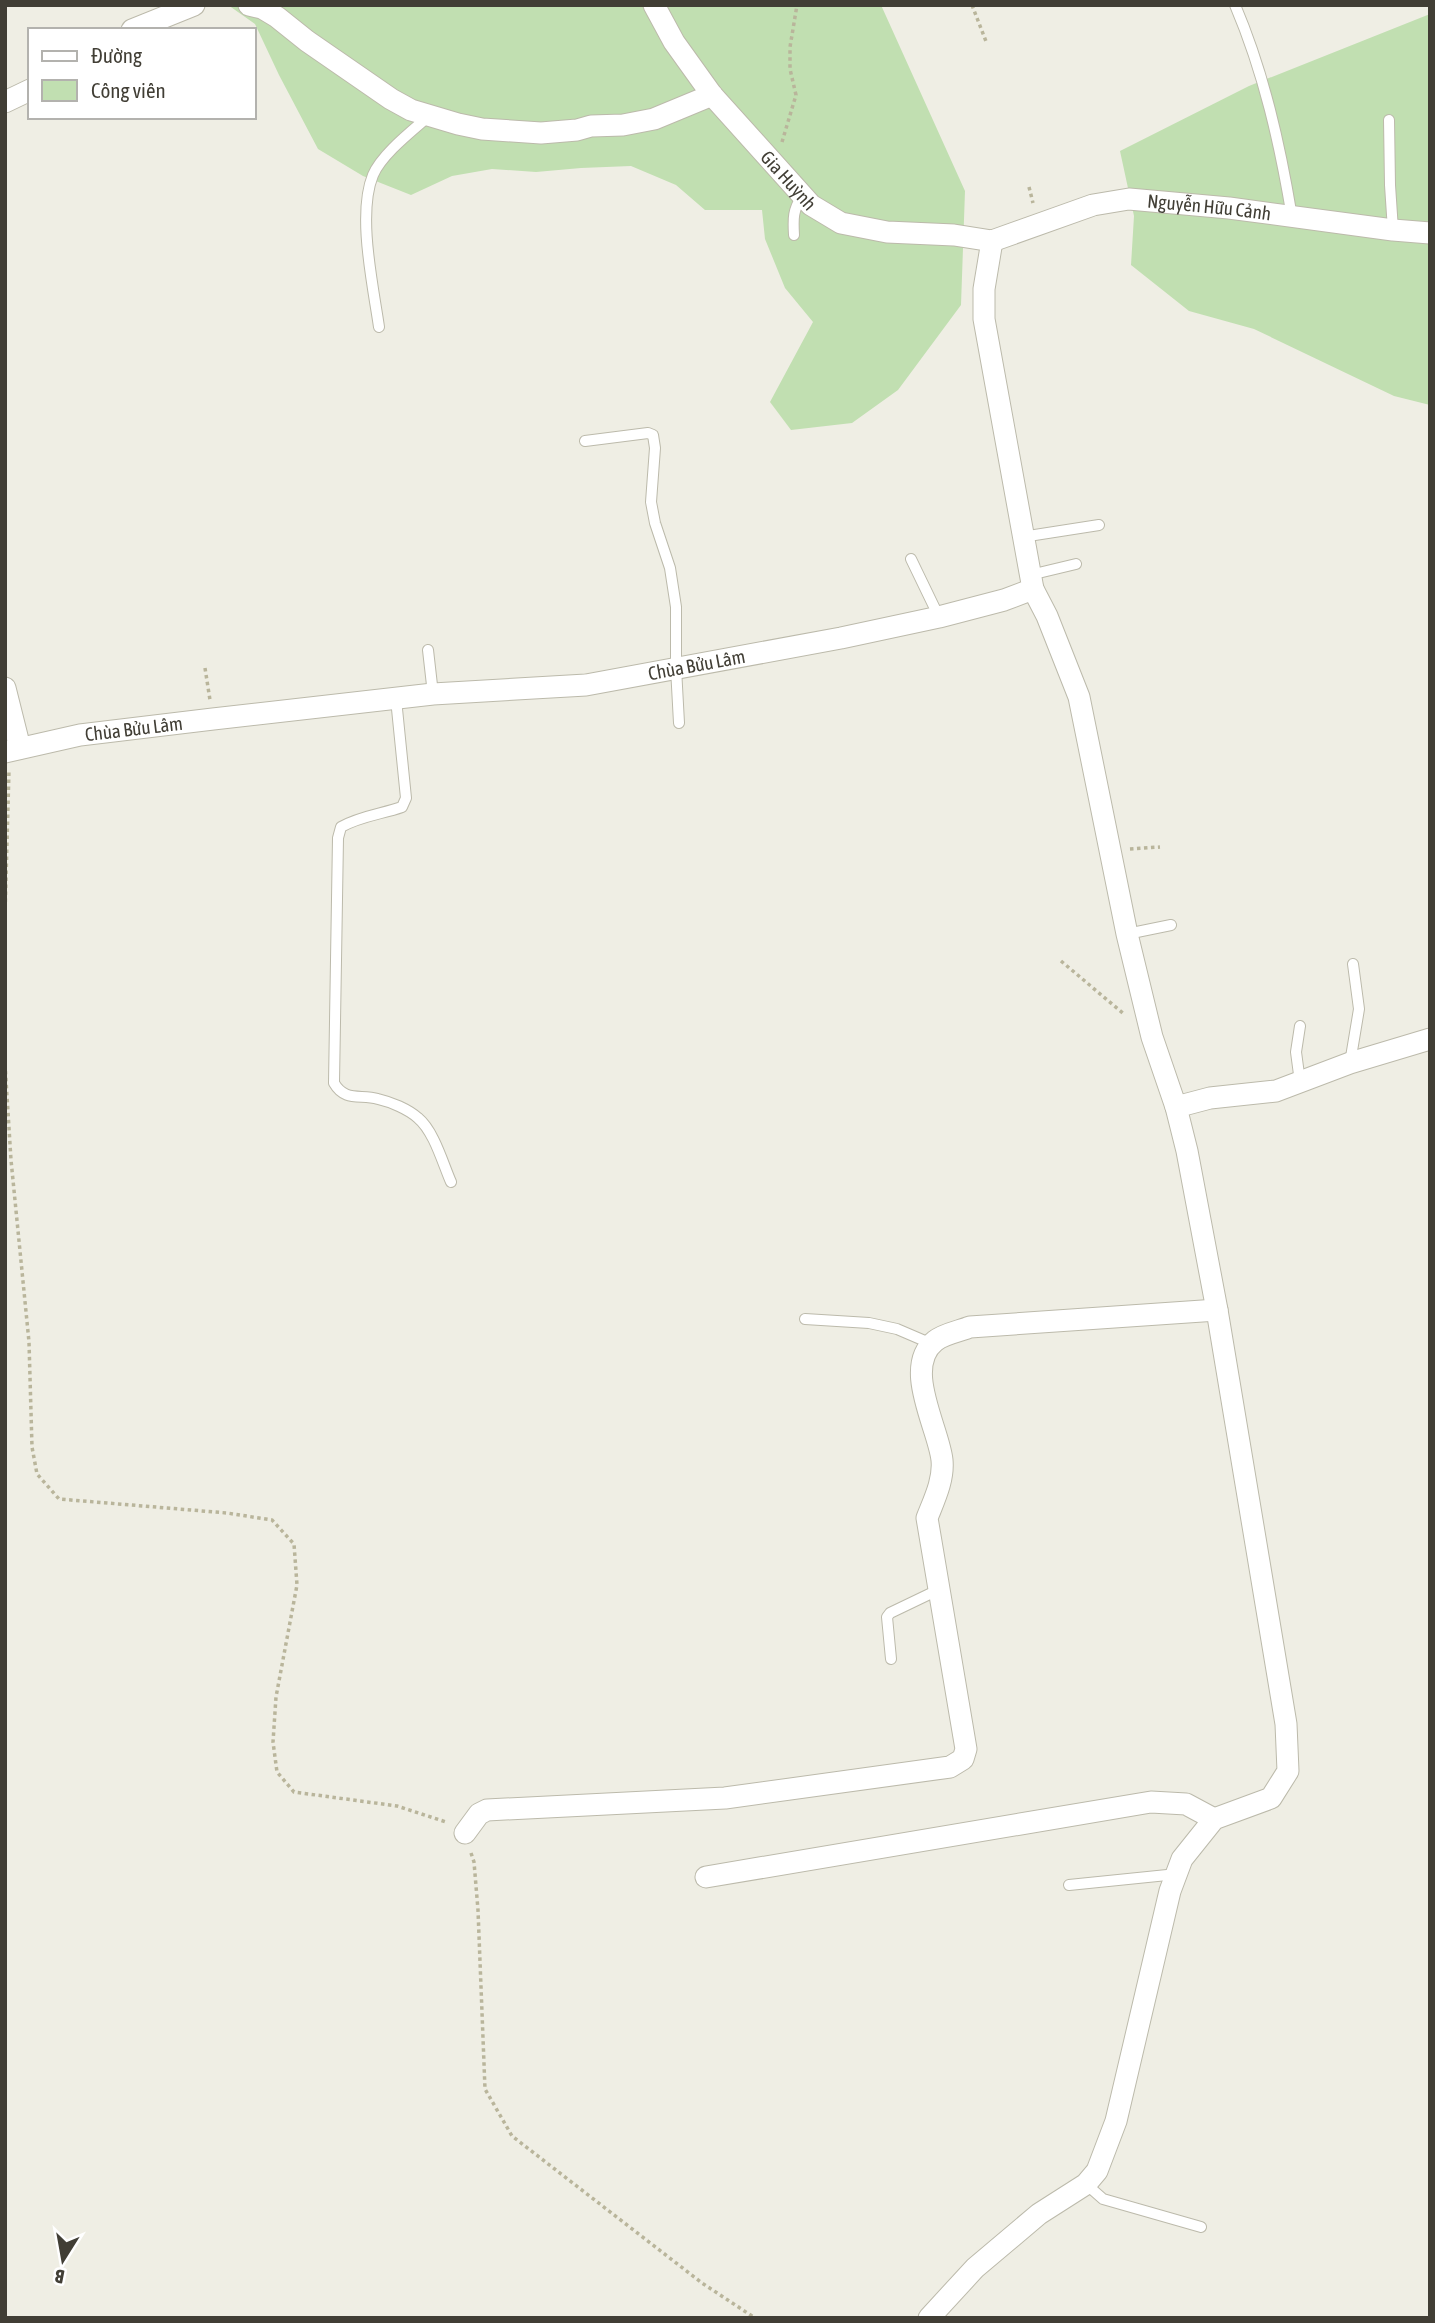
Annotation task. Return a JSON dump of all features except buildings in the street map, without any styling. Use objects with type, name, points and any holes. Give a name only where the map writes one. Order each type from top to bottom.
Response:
[{"type":"street","points":[[137,28],[194,5]]},
{"type":"street","points":[[249,5],[262,8],[278,17],[306,41],[411,110],[482,129],[541,133],[654,119],[712,95]]},
{"type":"street","name":"Gia Huỳnh","points":[[654,5],[674,42],[712,95],[811,205],[841,223],[887,232],[954,235],[992,241]]},
{"type":"street","points":[[5,102],[28,91]]},
{"type":"street","name":"Nguyễn Hữu Cảnh","points":[[992,241],[1093,205],[1129,199],[1229,208],[1430,233]]},
{"type":"street","points":[[929,2318],[975,2268],[1039,2214],[1086,2184],[1097,2171],[1116,2121],[1170,1891],[1182,1859],[1214,1819],[1271,1798],[1288,1771],[1286,1724],[1217,1310],[1187,1151],[1176,1107],[1152,1037],[1127,934],[1079,697],[1032,582],[1022,537],[984,319],[984,289],[992,241]]},
{"type":"street","name":"Chùa Bửu Lâm","points":[[12,750],[80,735],[433,694],[586,685],[939,617],[1004,600],[1032,582]]},
{"type":"street","points":[[5,688],[12,750]]},
{"type":"street","points":[[1176,1107],[1210,1098],[1276,1091],[1350,1063],[1430,1039]]},
{"type":"street","points":[[465,1833],[479,1814],[487,1810],[725,1798],[950,1767],[963,1759],[966,1749],[927,1518],[937,1494],[942,1457],[924,1398],[922,1360],[935,1339],[970,1327],[1217,1310]]},
{"type":"street","points":[[706,1877],[1151,1802],[1186,1804],[1214,1819]]},
{"type":"lane","points":[[1235,5],[1262,82],[1281,153],[1292,217]]},
{"type":"lane","points":[[379,327],[368,250],[367,203],[373,174],[390,152],[429,116]]},
{"type":"lane","points":[[1389,120],[1393,230]]},
{"type":"lane","points":[[794,235],[795,206],[802,196]]},
{"type":"lane","points":[[585,441],[648,433],[653,435],[651,502],[670,568],[676,607],[679,723]]},
{"type":"lane","points":[[1022,537],[1099,524]]},
{"type":"lane","points":[[911,559],[939,617]]},
{"type":"lane","points":[[1032,582],[1076,564]]},
{"type":"lane","points":[[428,650],[433,694]]},
{"type":"lane","points":[[396,699],[406,798],[402,807],[352,821],[341,827],[338,838],[334,1083],[339,1092],[348,1096],[378,1098],[417,1117],[427,1126],[451,1182]]},
{"type":"lane","points":[[1127,934],[1171,925]]},
{"type":"lane","points":[[1350,1063],[1359,1009],[1353,964]]},
{"type":"lane","points":[[1300,1026],[1297,1052],[1300,1082]]},
{"type":"lane","points":[[805,1319],[869,1322],[897,1329],[932,1344]]},
{"type":"lane","points":[[891,1659],[887,1617],[890,1613],[940,1590]]},
{"type":"lane","points":[[1069,1885],[1177,1874]]},
{"type":"lane","points":[[1086,2184],[1103,2199],[1201,2227]]},
{"type":"path","points":[[776,167],[796,95],[790,69],[790,47],[797,5]]},
{"type":"path","points":[[972,5],[987,44]]},
{"type":"path","points":[[205,668],[213,719]]},
{"type":"path","points":[[5,916],[12,750]]},
{"type":"path","points":[[1110,850],[1160,847]]},
{"type":"path","points":[[1061,961],[1152,1037]]},
{"type":"path","points":[[5,1064],[11,1160],[29,1342],[32,1447],[37,1474],[59,1499],[227,1513],[272,1521],[294,1544],[297,1586],[276,1697],[274,1742],[277,1772],[294,1792],[397,1807],[430,1815],[465,1833],[474,1862],[478,1910],[485,2089],[512,2136],[702,2283],[755,2318]]},
{"type":"green space","points":[[228,5],[881,5],[965,191],[961,305],[898,390],[852,423],[791,430],[770,402],[813,322],[785,288],[765,239],[762,210],[705,210],[676,185],[631,166],[536,172],[492,169],[452,176],[411,195],[363,176],[318,149],[255,24]]},
{"type":"green space","points":[[1430,14],[1430,405],[1394,396],[1254,329],[1189,311],[1131,265],[1134,216],[1120,151],[1249,86]]}]
